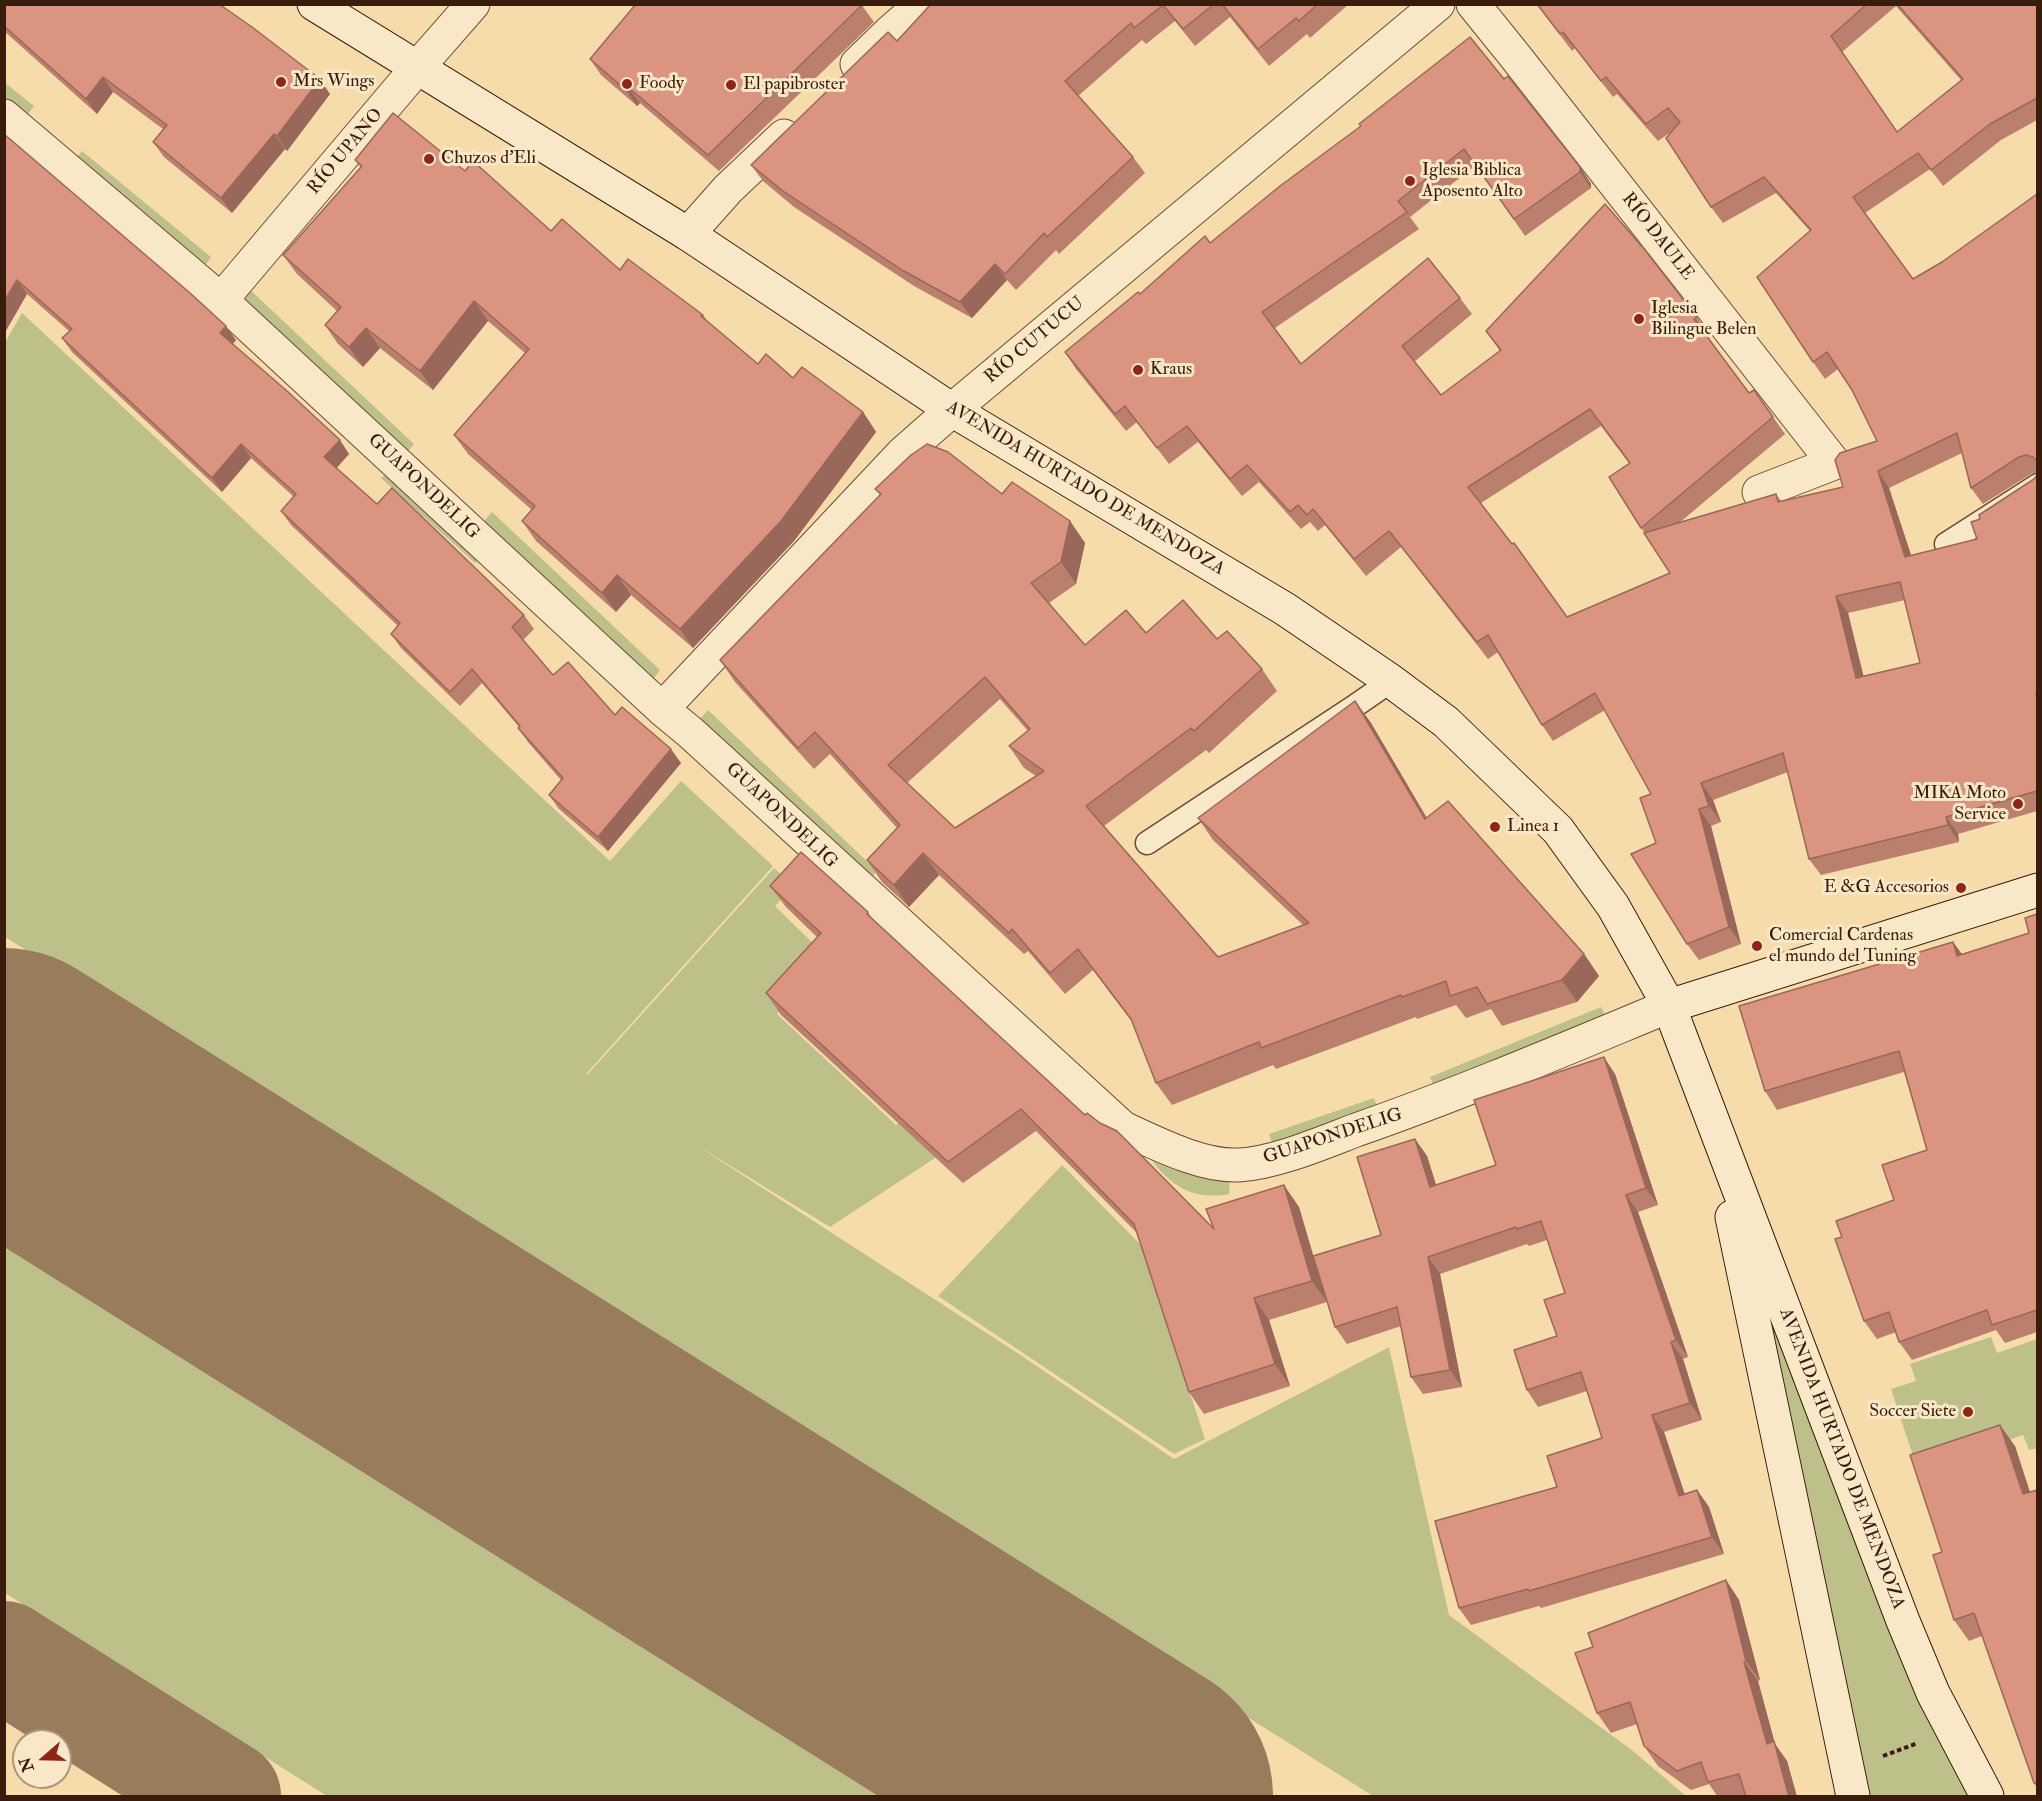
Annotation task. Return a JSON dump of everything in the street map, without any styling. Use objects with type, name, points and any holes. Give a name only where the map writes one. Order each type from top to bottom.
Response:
[{"type":"street","name":"AVENIDA HURTADO DE MENDOZA","points":[[314,4],[688,234],[952,410],[1285,609],[1391,681],[1446,722],[1558,830],[1613,906],[1669,1006],[1903,1621],[1933,1693],[1987,1797]]},
{"type":"street","name":"RÍO UPANO","points":[[221,300],[473,4]]},
{"type":"street","points":[[838,82],[922,4]]},
{"type":"street","name":"RÍO CUTUCU","points":[[662,709],[902,454],[1438,4]]},
{"type":"street","name":"RÍO DAULE","points":[[1473,4],[1834,463],[1759,492]]},
{"type":"street","points":[[688,234],[728,189],[805,115]]},
{"type":"street","name":"GUAPONDELIG","points":[[4,116],[221,300],[662,709],[700,741],[1114,1122],[1160,1145],[1200,1159],[1237,1165],[1299,1151],[1437,1102],[1669,1006],[2037,890]]},
{"type":"street","name":"AVENIDA HURTADO DE MENDOZA","points":[[1710,1115],[1851,1783]]},
{"type":"lane","points":[[1946,544],[2037,485]]},
{"type":"lane","points":[[1147,843],[1391,681]]},
{"type":"path","points":[[1851,1783],[1952,1730]]},
{"type":"green space","points":[[4,82],[34,106],[19,126],[5,113]]},
{"type":"green space","points":[[82,151],[211,257],[197,277],[69,168]]},
{"type":"green space","points":[[246,286],[414,444],[399,463],[229,304]]},
{"type":"green space","points":[[22,313],[610,861],[681,781],[773,866],[586,1074],[774,868],[794,886],[775,906],[828,958],[777,1014],[896,1125],[908,1113],[944,1152],[830,1227],[693,1143],[1019,1354],[1174,1459],[1389,1347],[1449,1615],[1633,1751],[1686,1796],[1373,1796],[5,937],[4,344]]},
{"type":"green space","points":[[397,465],[487,550],[475,563],[381,478]]},
{"type":"green space","points":[[492,512],[660,670],[646,689],[476,530]]},
{"type":"green space","points":[[708,710],[877,871],[862,890],[808,864],[680,745]]},
{"type":"green space","points":[[1601,1007],[1610,1027],[1440,1100],[1430,1077]]},
{"type":"green space","points":[[1374,1098],[1381,1117],[1276,1153],[1269,1134]]},
{"type":"green space","points":[[1145,1151],[1230,1169],[1229,1194],[1202,1195],[1180,1187],[1162,1172]]},
{"type":"green space","points":[[1062,1165],[1142,1246],[1205,1439],[1174,1454],[938,1296]]},
{"type":"green space","points":[[4,1244],[889,1796],[327,1796],[5,1593]]},
{"type":"green space","points":[[1756,1265],[1970,1796],[1866,1796]]},
{"type":"green space","name":"Soccer Siete","points":[[1991,1337],[1997,1353],[2037,1339],[2037,1448],[2029,1450],[2023,1435],[1942,1463],[1913,1456],[1891,1389],[1916,1381],[1910,1364]]},
{"type":"building","points":[[4,4],[219,4],[320,79],[277,136],[274,134],[221,198],[153,142],[167,125],[103,77],[86,99],[4,26]]},
{"type":"building","points":[[636,4],[862,5],[708,155],[628,87],[626,90],[590,59]]},
{"type":"building","points":[[931,4],[1214,4],[1183,29],[1163,5],[1134,28],[1131,23],[1065,81],[1133,157],[1047,237],[1044,233],[1005,274],[995,264],[960,302],[902,270],[783,191],[751,165],[888,32],[897,41]]},
{"type":"building","points":[[1222,4],[1318,4],[1299,21],[1296,18],[1258,49]]},
{"type":"building","points":[[1537,4],[1867,4],[1831,36],[1897,132],[1963,79],[1897,4],[2037,4],[2037,98],[1990,124],[1931,170],[1918,153],[1853,197],[1913,279],[1942,262],[2037,194],[2037,461],[2026,455],[2019,457],[1971,488],[1957,433],[1878,471],[1905,557],[1977,539],[1971,522],[1980,519],[1979,515],[2037,475],[2037,791],[1946,817],[1948,825],[1809,859],[1783,753],[1701,783],[1709,806],[1699,809],[1729,927],[1687,944],[1631,854],[1656,843],[1640,798],[1651,794],[1595,693],[1542,725],[1488,635],[1477,642],[1389,531],[1354,559],[1313,509],[1307,515],[1298,505],[1290,512],[1247,465],[1230,479],[1187,426],[1157,448],[1125,406],[1115,414],[1065,352],[1138,292],[1140,294],[1205,236],[1210,243],[1280,186],[1361,126],[1359,124],[1470,37],[1504,79],[1508,76],[1580,167],[1580,172],[1514,219],[1464,149],[1398,201],[1407,212],[1262,312],[1301,364],[1428,258],[1460,298],[1402,346],[1441,395],[1501,350],[1486,331],[1605,204],[1645,250],[1697,317],[1694,319],[1749,393],[1754,390],[1773,417],[1641,528],[1609,477],[1630,463],[1590,409],[1468,487],[1512,544],[1514,543],[1567,617],[1670,573],[1644,533],[1776,494],[1778,502],[1843,487],[1835,460],[1840,453],[1877,441],[1852,390],[1827,352],[1813,362],[1757,277],[1811,230],[1764,177],[1711,207],[1666,138],[1680,122],[1668,108],[1646,124],[1606,77],[1601,81],[1563,32],[1560,34]],"holes":[[[1900,582],[1920,663],[1856,678],[1836,596]]]},
{"type":"building","points":[[393,113],[465,171],[473,161],[551,231],[562,219],[620,270],[628,259],[703,315],[701,316],[758,364],[766,354],[793,378],[802,367],[863,412],[781,521],[680,629],[617,575],[602,593],[522,521],[535,506],[454,435],[529,349],[474,301],[420,371],[366,328],[349,347],[325,325],[341,307],[283,255],[362,166],[355,160]]},
{"type":"building","points":[[4,134],[190,293],[226,326],[220,333],[340,440],[324,457],[377,504],[392,488],[524,615],[512,627],[553,675],[568,662],[615,715],[622,707],[671,749],[598,837],[549,795],[563,778],[518,728],[520,726],[472,669],[450,692],[391,634],[400,623],[281,511],[296,494],[241,444],[212,478],[62,338],[72,329],[17,280],[4,302]]},
{"type":"building","points":[[927,444],[948,452],[1002,494],[1012,482],[1070,521],[1061,562],[1031,583],[1085,645],[1126,610],[1146,633],[1183,600],[1217,639],[1227,631],[1262,669],[1194,731],[1191,728],[1086,806],[1218,957],[1309,923],[1198,818],[1355,701],[1425,819],[1448,801],[1584,954],[1562,980],[1487,1004],[1477,987],[1450,996],[1446,981],[1402,997],[1401,995],[1261,1048],[1259,1042],[1156,1083],[1131,1019],[1078,949],[1050,973],[1012,929],[1009,933],[923,853],[894,885],[867,860],[900,825],[815,732],[798,748],[720,660],[881,494],[875,489],[911,455]],"holes":[[[985,677],[1030,729],[1009,746],[1044,771],[955,828],[888,765]]]},
{"type":"building","points":[[801,852],[1085,1115],[1087,1113],[1100,1123],[1117,1131],[1214,1229],[1206,1209],[1284,1185],[1312,1281],[1254,1298],[1275,1364],[1189,1392],[1134,1224],[1021,1109],[948,1162],[766,993],[821,933],[770,886]]},
{"type":"building","points":[[2037,914],[2037,1310],[1992,1325],[1987,1310],[1899,1342],[1889,1312],[1864,1321],[1835,1239],[1842,1237],[1836,1221],[1894,1200],[1882,1165],[1927,1150],[1899,1051],[1765,1091],[1739,1006],[1953,942],[1957,956],[2029,933],[2025,918]]},
{"type":"building","points":[[1604,1057],[1646,1188],[1626,1195],[1676,1340],[1671,1342],[1690,1403],[1652,1415],[1679,1496],[1697,1490],[1712,1537],[1529,1591],[1528,1589],[1459,1608],[1435,1521],[1557,1487],[1547,1456],[1602,1438],[1581,1372],[1527,1390],[1514,1350],[1557,1336],[1544,1300],[1565,1293],[1541,1221],[1517,1229],[1516,1227],[1428,1257],[1450,1370],[1411,1377],[1397,1307],[1335,1327],[1313,1256],[1381,1235],[1357,1157],[1415,1139],[1430,1187],[1496,1165],[1474,1100]]},
{"type":"building","points":[[2000,1425],[2023,1494],[2037,1490],[2037,1782],[2034,1783],[1974,1613],[1954,1620],[1933,1555],[1942,1552],[1910,1455]]},
{"type":"building","points":[[1726,1580],[1746,1661],[1744,1662],[1767,1744],[1774,1741],[1789,1797],[1746,1797],[1739,1774],[1708,1782],[1701,1762],[1677,1771],[1644,1746],[1630,1702],[1597,1713],[1575,1653],[1593,1647],[1588,1633]]},
{"type":"taxiway","points":[[4,1656],[226,1796]]},
{"type":"runway","points":[[4,1085],[1136,1796]]},
{"type":"place","name":"Mrs Wings","points":[[281,82]]},
{"type":"place","name":"Foody","points":[[627,84]]},
{"type":"place","name":"El papibroster","points":[[731,85]]},
{"type":"place","name":"Chuzos d'Eli","points":[[429,159]]},
{"type":"place","name":"Iglesia Biblica Aposento Alto","points":[[1410,181]]},
{"type":"place","name":"Iglesia Bilingue Belen","points":[[1639,319]]},
{"type":"place","name":"Kraus","points":[[1138,370]]},
{"type":"place","name":"MIKA Moto Service","points":[[2018,804]]},
{"type":"place","name":"Linea 1","points":[[1495,827]]},
{"type":"place","name":"E &G Accesorios","points":[[1961,888]]},
{"type":"place","name":"Comercial Cardenas el mundo del Tuning","points":[[1757,946]]},
{"type":"place","name":"Soccer Siete","points":[[1968,1412]]}]
